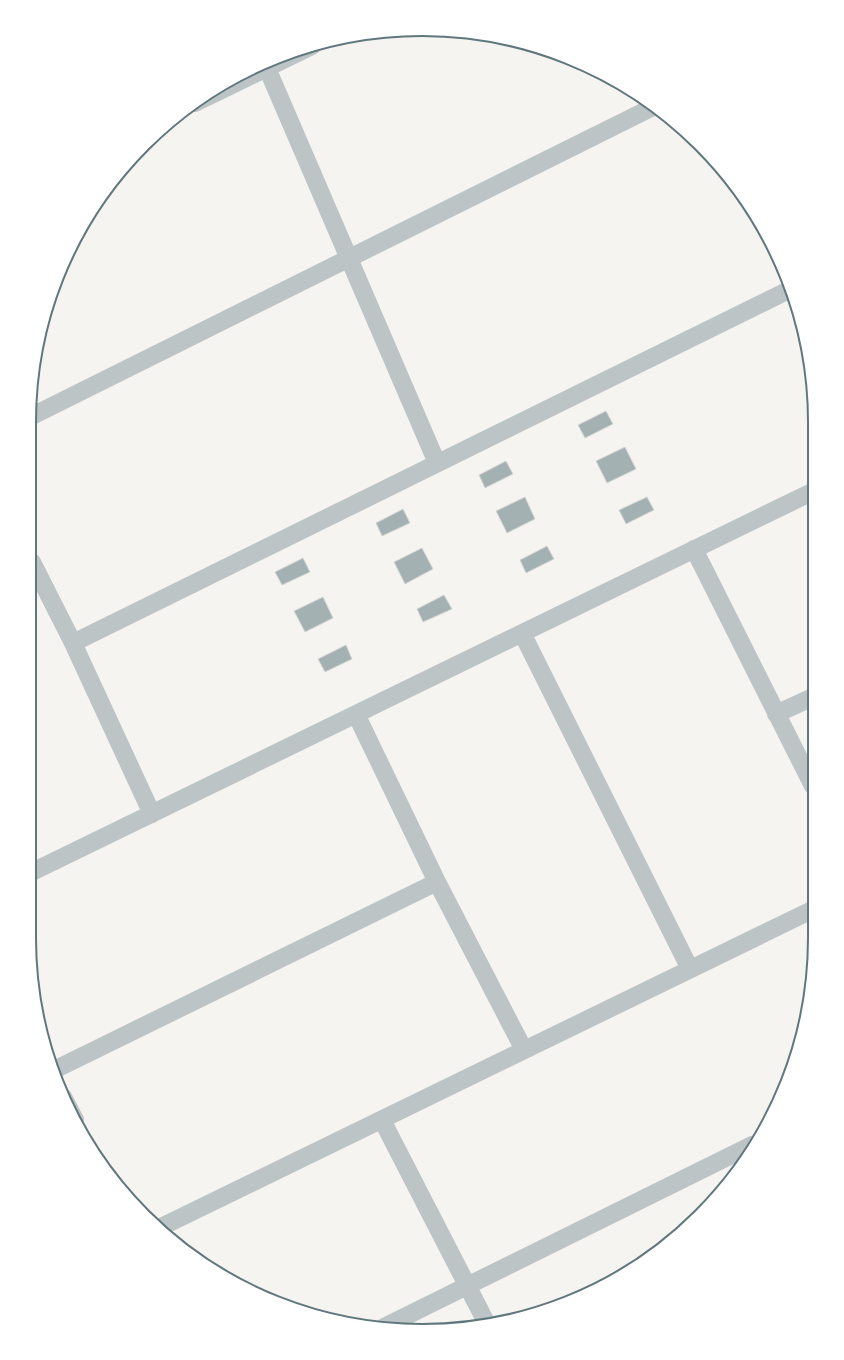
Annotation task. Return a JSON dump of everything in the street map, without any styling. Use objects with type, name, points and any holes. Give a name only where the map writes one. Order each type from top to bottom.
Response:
[{"type":"street","points":[[266,69],[437,463]]},
{"type":"street","points":[[36,414],[648,110]]},
{"type":"street","points":[[73,643],[786,292]]},
{"type":"street","points":[[36,870],[808,494]]},
{"type":"street","points":[[694,549],[808,778]]},
{"type":"street","points":[[36,570],[73,643],[152,814]]},
{"type":"street","points":[[522,633],[690,969]]},
{"type":"street","points":[[776,714],[808,699]]},
{"type":"street","points":[[356,714],[437,882],[524,1050]]},
{"type":"street","points":[[58,1067],[437,882]]},
{"type":"street","points":[[164,1225],[808,912]]},
{"type":"street","points":[[382,1120],[484,1319]]},
{"type":"street","points":[[393,1323],[745,1148]]},
{"type":"building","points":[[606,411],[613,424],[585,438],[578,425]]},
{"type":"building","points":[[625,447],[636,469],[607,483],[596,461]]},
{"type":"building","points":[[506,461],[513,474],[485,488],[479,475]]},
{"type":"building","points":[[525,497],[535,519],[507,533],[496,511]]},
{"type":"building","points":[[647,497],[654,510],[626,524],[619,510]]},
{"type":"building","points":[[403,509],[410,523],[382,536],[376,523]]},
{"type":"building","points":[[547,546],[554,559],[526,573],[520,560]]},
{"type":"building","points":[[422,548],[433,569],[405,584],[394,562]]},
{"type":"building","points":[[303,558],[310,572],[282,585],[275,572]]},
{"type":"building","points":[[444,595],[452,609],[423,622],[417,609]]},
{"type":"building","points":[[323,597],[333,618],[305,632],[294,611]]},
{"type":"building","points":[[346,645],[352,659],[325,672],[318,659]]}]
